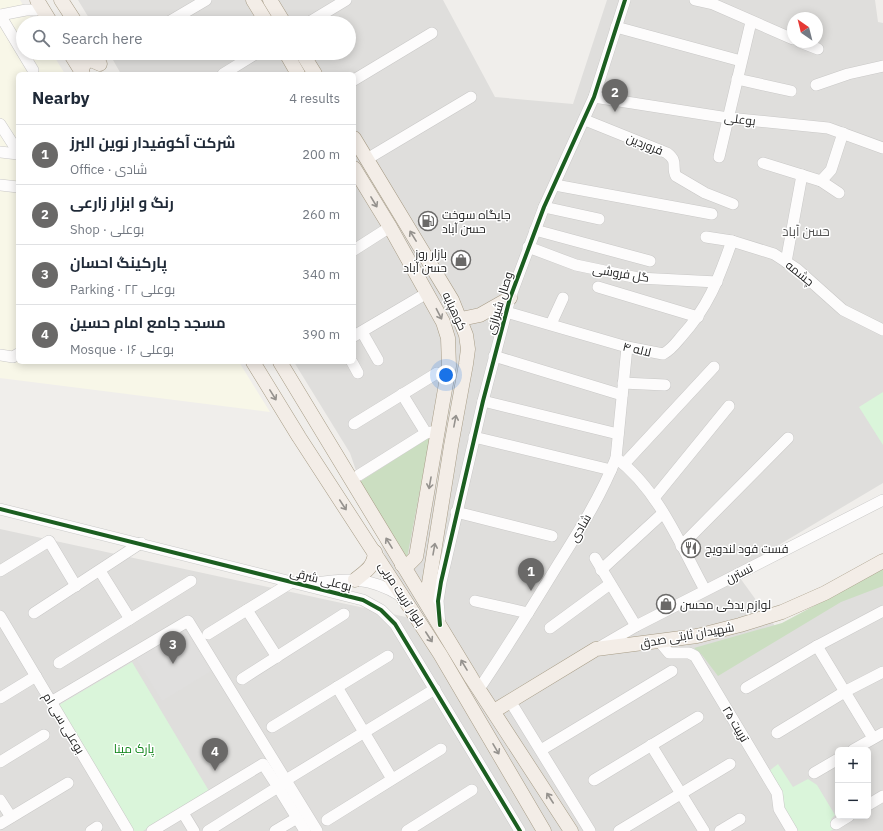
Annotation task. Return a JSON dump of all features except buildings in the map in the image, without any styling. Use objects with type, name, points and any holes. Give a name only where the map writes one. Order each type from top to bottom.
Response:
[{"type":"main road","points":[[61,0],[71,16]]},
{"type":"main road","points":[[253,0],[263,16]]},
{"type":"main road","points":[[270,0],[280,16]]},
{"type":"main road","points":[[40,5],[47,16]]},
{"type":"main road","points":[[75,60],[82,72]]},
{"type":"main road","points":[[83,72],[84,64],[91,60]]},
{"type":"main road","points":[[290,60],[297,72]]},
{"type":"main road","points":[[306,60],[314,72]]},
{"type":"main road","name":"کوهپایه","points":[[356,141],[452,300],[461,319],[468,349],[426,602]]},
{"type":"main road","points":[[356,166],[367,159]]},
{"type":"main road","name":"کوهپایه","points":[[356,170],[390,227],[443,322],[448,338],[450,351],[432,432],[435,452],[416,557],[412,565],[412,572],[419,580],[424,580],[430,575]]},
{"type":"main road","points":[[461,319],[480,315],[508,305]]},
{"type":"main road","name":"بلوار تربیت مربی","points":[[254,364],[299,437],[440,654],[544,831]]},
{"type":"main road","name":"بلوار تربیت مربی","points":[[281,364],[402,565],[568,828]]},
{"type":"main road","points":[[299,437],[300,430],[304,423],[317,424]]},
{"type":"main road","points":[[435,452],[451,446]]},
{"type":"main road","points":[[435,452],[449,461]]},
{"type":"main road","points":[[355,580],[371,567],[374,562],[375,552]]},
{"type":"main road","points":[[402,565],[410,563],[416,557]]},
{"type":"main road","name":"شهیدان ثابتی صدق","points":[[494,711],[596,649],[697,636],[740,625],[782,612],[825,593],[883,561]]},
{"type":"street","points":[[179,16],[206,0]]},
{"type":"street","points":[[320,16],[346,0]]},
{"type":"street","name":"وصال شیرازی","points":[[440,625],[438,602],[440,582],[474,437],[508,305],[528,247],[544,207],[585,120],[594,97],[625,0]]},
{"type":"street","points":[[694,0],[713,4],[787,37]]},
{"type":"street","points":[[16,42],[0,15],[26,10],[40,5]]},
{"type":"street","points":[[719,157],[751,22]]},
{"type":"street","points":[[616,27],[742,62]]},
{"type":"street","points":[[356,79],[432,33]]},
{"type":"street","points":[[27,60],[33,70]]},
{"type":"street","points":[[226,72],[246,60]]},
{"type":"street","points":[[816,85],[848,74],[883,66]]},
{"type":"street","points":[[737,79],[791,91]]},
{"type":"street","points":[[367,159],[471,97]]},
{"type":"street","name":"بوعلی","points":[[594,97],[728,118],[828,128],[883,148]]},
{"type":"street","name":"فروردین","points":[[585,120],[667,153],[673,157],[675,164],[674,172],[676,176],[705,193],[733,204]]},
{"type":"street","points":[[0,124],[16,150]]},
{"type":"street","points":[[821,181],[831,170],[843,133]]},
{"type":"street","points":[[0,152],[16,153]]},
{"type":"street","points":[[763,162],[821,181],[839,194]]},
{"type":"street","points":[[786,262],[802,175]]},
{"type":"street","points":[[0,185],[16,187]]},
{"type":"street","points":[[555,185],[712,214]]},
{"type":"street","points":[[544,207],[599,219]]},
{"type":"street","points":[[356,249],[390,227]]},
{"type":"street","points":[[536,230],[650,261]]},
{"type":"street","name":"چشمه","points":[[706,237],[732,241],[774,254],[797,269],[843,310],[883,330]]},
{"type":"street","name":"لاله ۴","points":[[508,305],[551,324],[627,347],[655,353],[668,351],[698,317],[708,301],[717,282],[732,241]]},
{"type":"street","name":"گل فروشی","points":[[528,247],[576,265],[630,277],[717,282]]},
{"type":"street","points":[[598,287],[698,317]]},
{"type":"street","points":[[378,360],[358,334],[427,293]]},
{"type":"street","points":[[551,324],[562,298]]},
{"type":"street","name":"شادی","points":[[479,689],[574,539],[611,470],[620,461],[618,434],[627,347]]},
{"type":"street","points":[[0,355],[13,357],[16,355]]},
{"type":"street","points":[[494,356],[622,395]]},
{"type":"street","points":[[353,364],[358,373]]},
{"type":"street","points":[[706,590],[654,498],[620,461],[714,367]]},
{"type":"street","points":[[354,424],[437,373]]},
{"type":"street","points":[[623,383],[665,385]]},
{"type":"street","points":[[359,475],[432,432],[402,394]]},
{"type":"street","points":[[483,401],[618,434]]},
{"type":"street","points":[[654,498],[729,406]]},
{"type":"street","points":[[474,437],[611,470]]},
{"type":"street","points":[[681,546],[788,438]]},
{"type":"street","name":"نسترن","points":[[596,649],[636,626],[883,500]]},
{"type":"street","name":"بوعلی شرقی","points":[[0,509],[141,543],[292,582],[306,584],[363,600],[381,610],[395,624],[435,689],[516,830]]},
{"type":"street","points":[[456,512],[552,536]]},
{"type":"street","points":[[602,570],[663,513]]},
{"type":"street","points":[[0,571],[49,541],[76,586]]},
{"type":"street","points":[[34,613],[141,543]]},
{"type":"street","points":[[595,558],[636,626]]},
{"type":"street","points":[[100,571],[130,619]]},
{"type":"street","points":[[306,584],[339,579],[355,580],[385,586],[404,597]]},
{"type":"street","points":[[59,663],[191,581]]},
{"type":"street","points":[[208,634],[292,582]]},
{"type":"street","points":[[550,628],[610,584]]},
{"type":"street","points":[[475,601],[528,613]]},
{"type":"street","points":[[247,610],[277,657]]},
{"type":"street","points":[[746,688],[817,646],[883,611]]},
{"type":"street","points":[[242,679],[344,614]]},
{"type":"street","name":"بوعلی سی ام","points":[[0,616],[128,831]]},
{"type":"street","points":[[51,702],[188,621],[282,783],[317,831]]},
{"type":"street","name":"تربیت ۲۵","points":[[659,641],[668,653],[689,653],[696,656],[778,793],[779,810],[792,831]]},
{"type":"street","points":[[817,646],[846,691],[878,736],[858,747]]},
{"type":"street","points":[[272,727],[388,656]]},
{"type":"street","points":[[541,750],[672,672]]},
{"type":"street","points":[[778,733],[846,691],[883,672]]},
{"type":"street","points":[[0,698],[36,676]]},
{"type":"street","points":[[337,687],[392,779]]},
{"type":"street","points":[[208,831],[282,783],[435,689]]},
{"type":"street","points":[[510,701],[590,831]]},
{"type":"street","points":[[594,780],[698,717]]},
{"type":"street","points":[[0,762],[44,735]]},
{"type":"street","points":[[651,745],[704,831]]},
{"type":"street","points":[[328,820],[441,749]]},
{"type":"street","points":[[814,773],[835,761]]},
{"type":"street","points":[[152,831],[183,814],[263,764],[282,783],[297,818],[305,831]]},
{"type":"street","points":[[618,831],[730,764]]},
{"type":"street","points":[[0,824],[68,783]]},
{"type":"street","points":[[407,831],[423,827],[472,790]]},
{"type":"street","points":[[871,803],[883,796]]},
{"type":"street","points":[[0,800],[11,817]]},
{"type":"street","points":[[183,814],[194,831]]},
{"type":"street","points":[[275,831],[297,818]]},
{"type":"street","points":[[720,831],[740,819]]},
{"type":"street","points":[[836,824],[844,819]]},
{"type":"shaded area","points":[[0,0],[20,0],[30,16],[16,16],[16,60],[56,60],[64,72],[16,72],[16,364],[240,364],[270,412],[0,378]]},
{"type":"shaded area","points":[[78,0],[443,0],[495,97],[573,104],[607,0],[875,0],[878,22],[883,23],[883,483],[735,571],[780,633],[883,572],[883,831],[0,831],[0,529],[406,617],[350,453],[295,364],[356,364],[356,72],[120,72],[113,60],[356,60],[356,16],[88,16]]},
{"type":"shaded area","points":[[184,627],[211,671],[162,701],[135,657]]},
{"type":"green space","points":[[883,392],[883,445],[859,407]]},
{"type":"green space","points":[[430,437],[407,558],[358,483]]},
{"type":"green space","points":[[883,569],[883,586],[841,602],[718,676],[702,655],[694,648],[782,623]]},
{"type":"green space","name":"پارک مینا","points":[[132,662],[209,791],[143,831],[134,831],[59,705]]},
{"type":"green space","points":[[778,764],[793,787],[808,779],[817,785],[835,815],[831,819],[836,828],[830,831],[796,831],[781,806],[769,771]]},
{"type":"cycle path","points":[[440,625],[438,601],[441,582],[483,401],[510,298],[544,207],[594,97],[625,0]]},
{"type":"cycle path","points":[[0,509],[363,600],[381,610],[395,624],[520,831]]},
{"type":"place","name":"رنگ و ابزار زارعی","points":[[615,112]]},
{"type":"place","name":"جایگاه سوخت حسن آباد","points":[[428,221]]},
{"type":"place","name":"بازار روز حسن آباد","points":[[461,260]]},
{"type":"place","name":"فست فود لندویچ","points":[[691,548]]},
{"type":"place","name":"شرکت آکوفیدار نوین البرز","points":[[531,591]]},
{"type":"place","name":"لوازم یدکی محسن","points":[[666,604]]},
{"type":"place","name":"پارکینگ احسان","points":[[173,664]]},
{"type":"place","name":"مسجد جامع امام حسین","points":[[215,771]]},
{"type":"district","name":"حسن آباد","points":[[806,231]]}]
